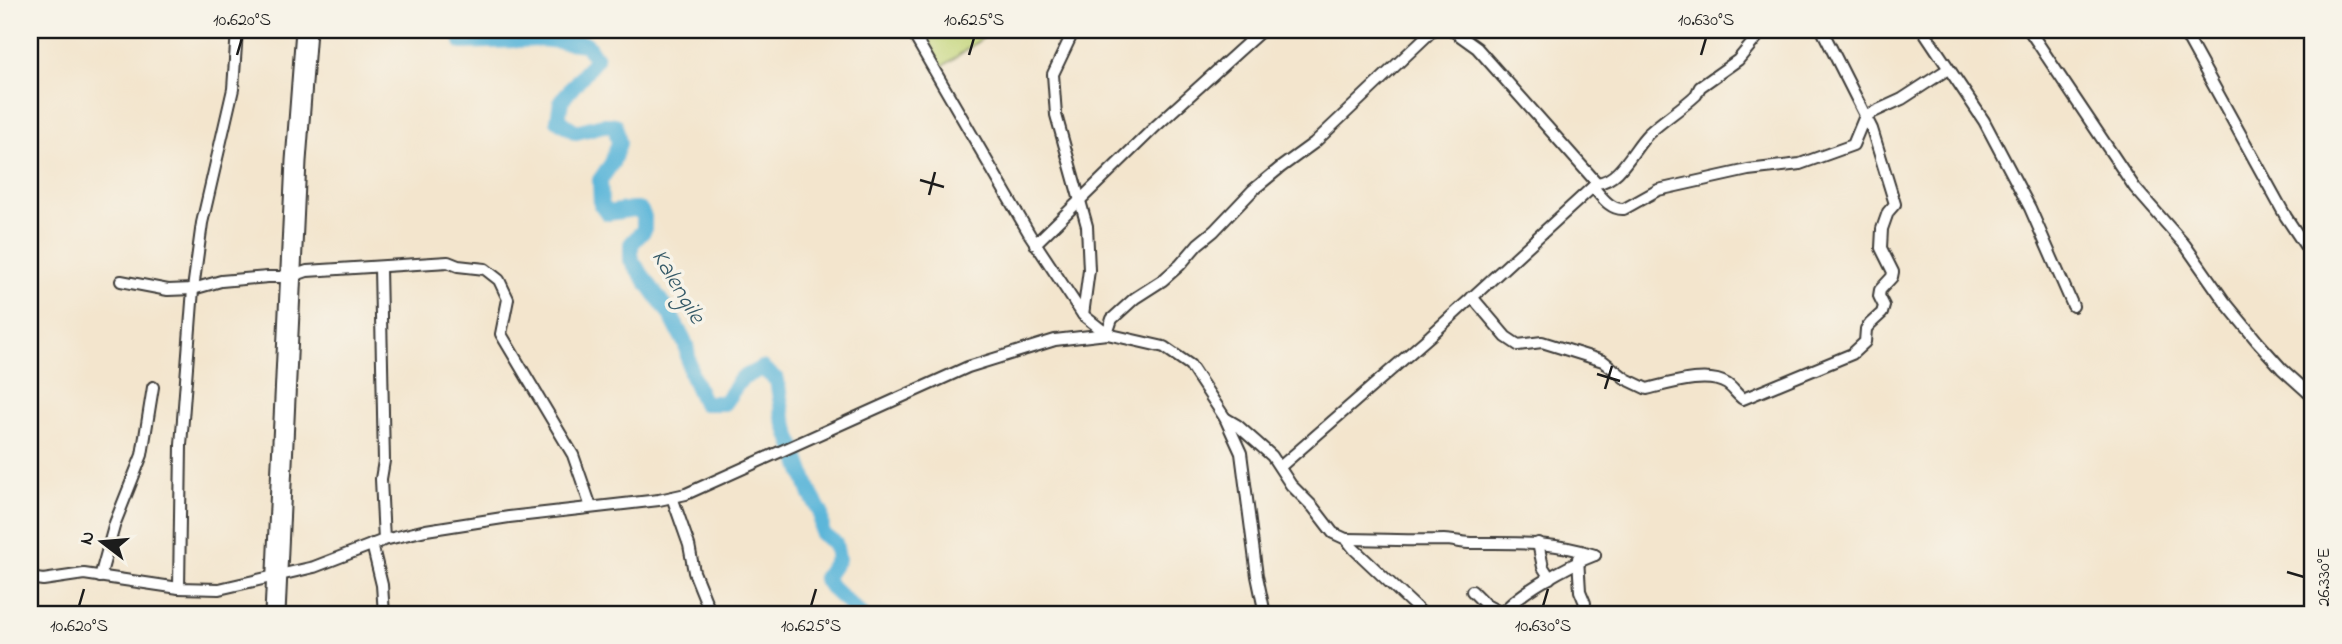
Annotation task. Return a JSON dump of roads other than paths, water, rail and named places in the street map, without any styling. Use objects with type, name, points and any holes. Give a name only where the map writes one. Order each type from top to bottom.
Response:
[{"type":"highway","points":[[275,614],[290,277],[306,30]]},
{"type":"street","points":[[179,588],[181,445],[193,289],[202,223],[233,89],[237,30]]},
{"type":"street","points":[[911,30],[1035,244],[1083,315],[1107,334]]},
{"type":"street","points":[[1074,30],[1053,74],[1056,115],[1087,226],[1090,270],[1083,315]]},
{"type":"street","points":[[1035,244],[1156,126],[1262,30]]},
{"type":"street","points":[[1107,334],[1112,319],[1135,298],[1180,265],[1254,190],[1314,143],[1433,30]]},
{"type":"street","points":[[1452,30],[1477,48],[1610,205],[1618,210],[1658,190],[1748,170],[1800,164],[1853,145],[1865,116],[1902,99],[1948,69]]},
{"type":"street","points":[[1280,467],[1472,298],[1595,185],[1613,176],[1648,134],[1696,95],[1700,87],[1738,60],[1763,30]]},
{"type":"street","points":[[1472,298],[1506,337],[1518,345],[1542,342],[1603,361],[1626,379],[1647,389],[1674,381],[1715,380],[1729,385],[1743,399],[1845,358],[1865,342],[1866,329],[1882,313],[1884,306],[1880,290],[1892,277],[1893,272],[1881,248],[1882,229],[1888,212],[1895,204],[1872,129],[1822,30]]},
{"type":"street","points":[[1923,30],[1984,121],[2031,208],[2073,306]]},
{"type":"street","points":[[2029,30],[2135,188],[2185,245],[2225,302],[2257,341],[2282,369],[2312,396]]},
{"type":"street","points":[[2183,30],[2286,217],[2312,256]]},
{"type":"street","points":[[121,281],[168,290],[193,289],[221,281],[290,277],[307,271],[380,268],[432,261],[485,269],[499,280],[508,299],[501,334],[573,455],[590,507]]},
{"type":"street","points":[[380,268],[384,461],[381,479],[384,540]]},
{"type":"street","points":[[30,578],[43,580],[84,574],[179,588],[219,589],[314,567],[384,540],[426,530],[686,494],[968,367],[1055,341],[1107,334],[1164,347],[1190,365],[1225,418],[1241,453],[1257,576],[1265,614]]},
{"type":"street","points":[[100,578],[115,523],[142,455],[153,387]]},
{"type":"street","points":[[1225,418],[1257,440],[1291,485],[1314,507],[1333,533],[1346,538],[1538,543],[1595,555],[1578,561],[1537,584],[1507,607],[1503,614],[1486,605],[1472,591]]},
{"type":"street","points":[[672,497],[689,545],[694,572],[710,614]]},
{"type":"street","points":[[1346,538],[1354,549],[1423,614]]},
{"type":"street","points":[[1537,584],[1550,578],[1544,567],[1538,543]]},
{"type":"street","points":[[372,544],[382,585],[384,614]]},
{"type":"street","points":[[1576,549],[1580,591],[1585,603]]},
{"type":"waterway","name":"Kalengile","points":[[460,30],[462,42],[541,39],[586,44],[596,59],[561,101],[558,120],[576,132],[603,125],[615,125],[619,143],[612,163],[600,180],[601,205],[608,213],[633,209],[641,211],[644,230],[631,244],[631,260],[670,314],[686,345],[691,374],[704,403],[724,403],[741,379],[762,368],[777,380],[783,417],[811,495],[821,513],[822,534],[835,543],[838,559],[825,578],[860,614]]}]
